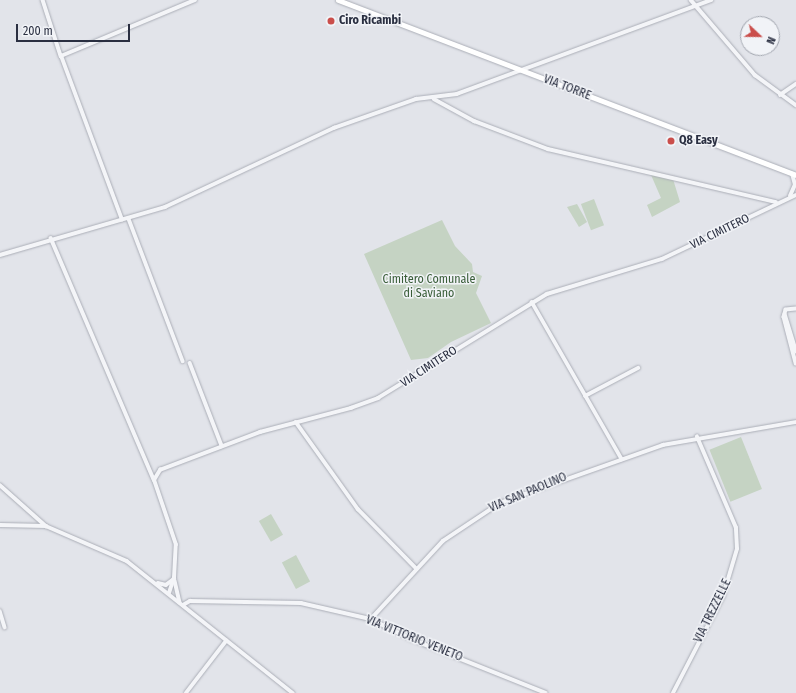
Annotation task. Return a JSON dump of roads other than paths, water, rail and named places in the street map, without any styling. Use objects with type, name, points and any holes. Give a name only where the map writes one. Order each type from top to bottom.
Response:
[{"type":"main road","name":"VIA TORRE","points":[[338,0],[794,174]]},
{"type":"street","points":[[43,0],[61,56],[122,220]]},
{"type":"street","points":[[61,56],[195,0]]},
{"type":"street","points":[[691,0],[698,5],[755,75],[780,95],[796,105]]},
{"type":"street","points":[[0,255],[51,238],[129,219],[198,194],[334,128],[391,106],[457,94],[518,69],[711,0]]},
{"type":"street","points":[[780,95],[796,84]]},
{"type":"street","points":[[434,99],[474,121],[548,149],[776,202]]},
{"type":"street","points":[[790,196],[795,185],[794,174]]},
{"type":"street","name":"VIA CIMITERO","points":[[154,480],[160,470],[222,446],[378,398],[532,302],[569,285],[662,259],[746,221],[776,202],[796,192]]},
{"type":"street","name":"VIA CIMITERO","points":[[790,196],[796,195]]},
{"type":"street","points":[[129,219],[183,362]]},
{"type":"street","points":[[51,238],[154,480],[174,534],[174,578],[181,604]]},
{"type":"street","points":[[532,302],[622,459]]},
{"type":"street","points":[[785,314],[796,309]]},
{"type":"street","points":[[785,314],[796,351]]},
{"type":"street","points":[[785,314],[796,362]]},
{"type":"street","points":[[190,363],[222,446]]},
{"type":"street","points":[[585,396],[638,368]]},
{"type":"street","points":[[296,422],[358,508],[417,569]]},
{"type":"street","name":"VIA SAN PAOLINO","points":[[372,619],[443,541],[500,503],[622,459],[697,437],[796,422]]},
{"type":"street","name":"VIA TREZZELLE","points":[[673,693],[723,596],[737,549],[736,528],[697,437]]},
{"type":"street","points":[[0,485],[46,526],[109,551],[156,582],[226,641],[293,693]]},
{"type":"street","points":[[0,526],[46,526]]},
{"type":"street","points":[[156,582],[166,585],[174,578]]},
{"type":"street","points":[[169,594],[174,578]]},
{"type":"street","name":"VIA VITTORIO VENETO","points":[[181,604],[190,601],[301,603],[372,619],[417,641],[546,693]]},
{"type":"street","points":[[0,611],[5,627]]},
{"type":"street","points":[[186,693],[226,641]]},
{"type":"place","name":"Ciro Ricambi","points":[[331,21]]},
{"type":"place","name":"Q8 Easy","points":[[671,141]]},
{"type":"park label","name":"Cimitero Comunale di Saviano","points":[[429,287]]}]
